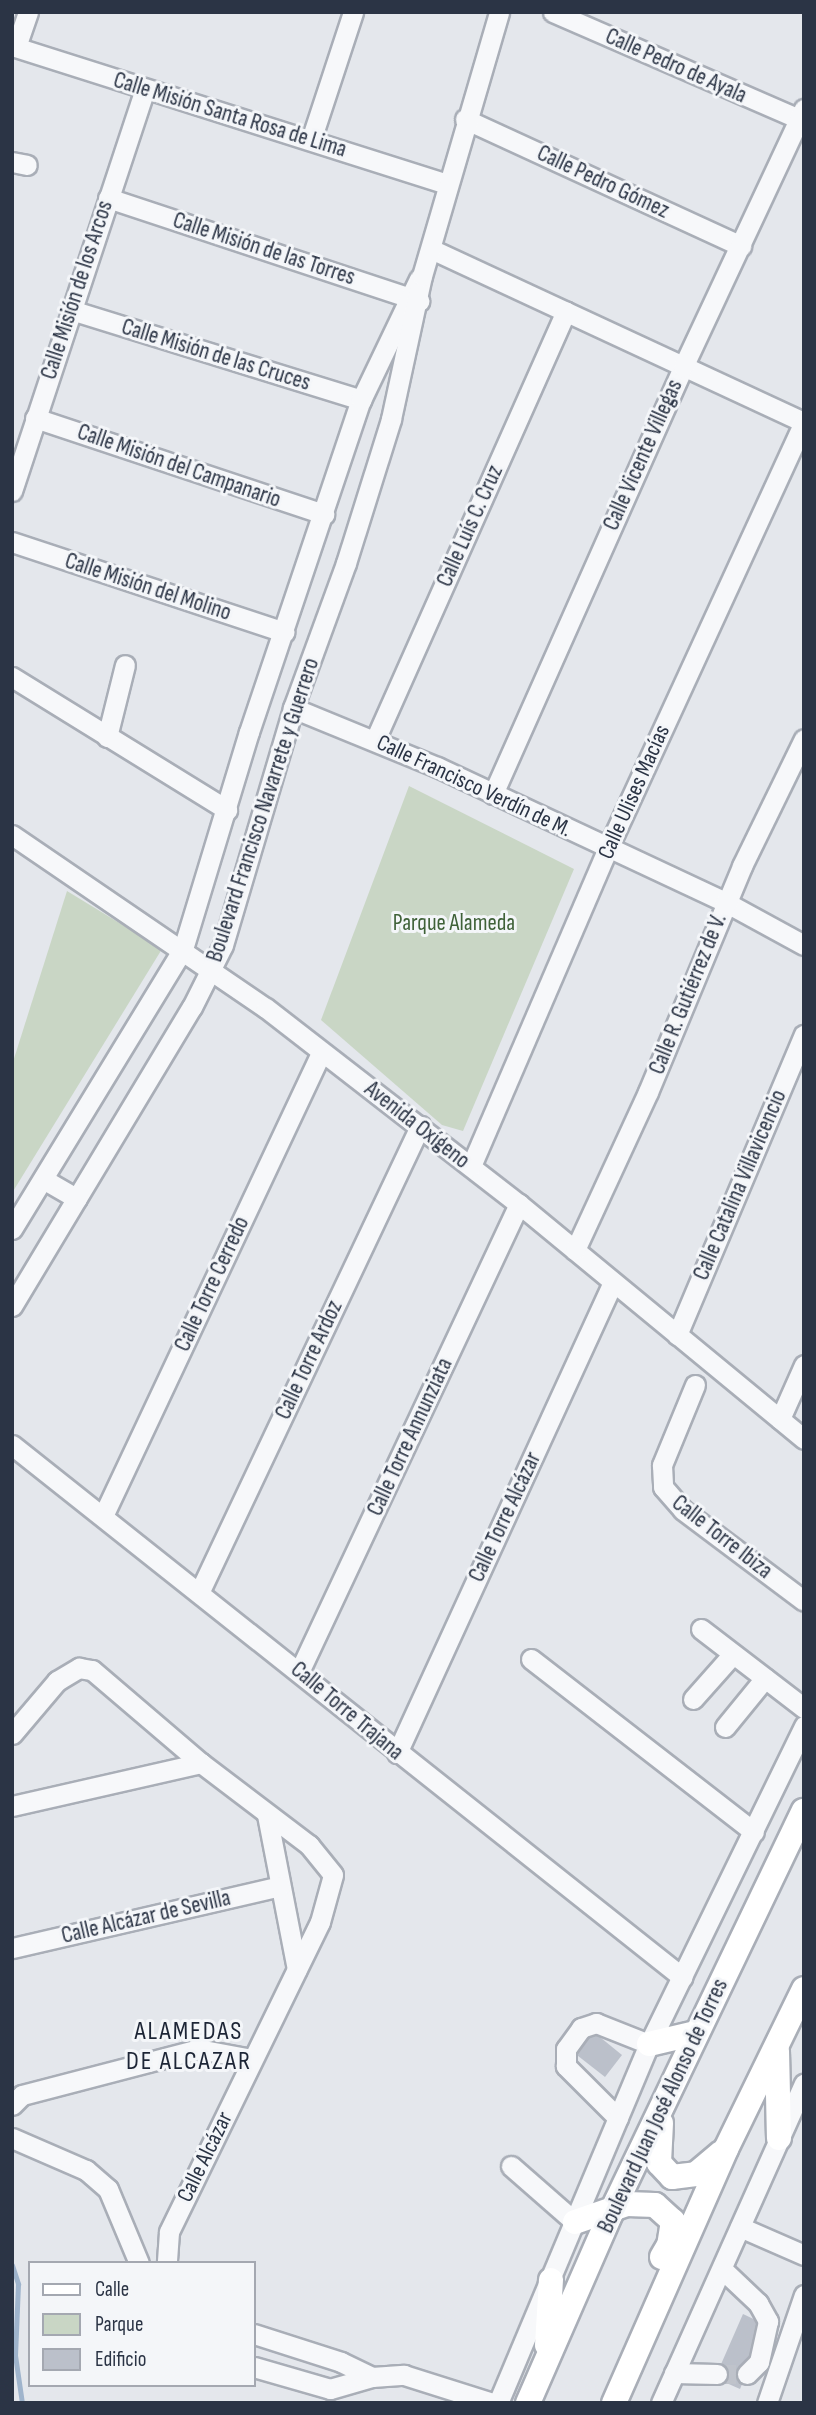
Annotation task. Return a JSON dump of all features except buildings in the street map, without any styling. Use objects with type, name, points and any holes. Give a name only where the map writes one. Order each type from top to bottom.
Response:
[{"type":"main road","points":[[792,1838],[804,1795]]},
{"type":"main road","name":"Boulevard Juan José Alonso de Torres","points":[[527,2403],[611,2213],[804,1811]]},
{"type":"main road","points":[[614,2403],[726,2149],[804,1989]]},
{"type":"main road","points":[[649,2044],[696,2033]]},
{"type":"main road","points":[[777,2045],[779,2138]]},
{"type":"main road","points":[[670,2088],[658,2142],[662,2169],[672,2177],[690,2177],[726,2149]]},
{"type":"main road","points":[[575,2222],[611,2213],[627,2204],[655,2205],[673,2221],[669,2245],[642,2308],[641,2341]]},
{"type":"main road","points":[[546,2362],[551,2280]]},
{"type":"street","points":[[14,47],[28,12]]},
{"type":"street","points":[[311,140],[353,12]]},
{"type":"street","name":"Boulevard Francisco Navarrete y Guerrero","points":[[12,1229],[183,949],[361,400],[413,299],[431,249],[465,119],[499,12]]},
{"type":"street","name":"Calle Pedro de Ayala","points":[[553,12],[801,114]]},
{"type":"street","name":"Calle Misión Santa Rosa de Lima","points":[[14,47],[447,184]]},
{"type":"street","name":"Calle Misión de los Arcos","points":[[12,491],[145,90]]},
{"type":"street","name":"Calle Vicente Villegas","points":[[493,794],[682,367],[801,114]]},
{"type":"street","name":"Calle Pedro Gómez","points":[[465,119],[741,246]]},
{"type":"street","name":"Calle Misión de las Torres","points":[[108,198],[413,299]]},
{"type":"street","points":[[431,249],[804,422]]},
{"type":"street","name":"Boulevard Francisco Navarrete y Guerrero","points":[[12,1306],[213,969],[293,708],[387,432],[413,299]]},
{"type":"street","name":"Calle Misión de las Cruces","points":[[71,310],[361,400]]},
{"type":"street","name":"Calle Luís C. Cruz","points":[[375,740],[566,312]]},
{"type":"street","name":"Calle Misión del Campanario","points":[[35,418],[324,514]]},
{"type":"street","name":"Calle Ulises Macías","points":[[471,1166],[608,848],[804,422]]},
{"type":"street","name":"Calle Misión del Molino","points":[[12,542],[284,632]]},
{"type":"street","points":[[107,737],[125,665]]},
{"type":"street","points":[[12,677],[227,810]]},
{"type":"street","name":"Calle Francisco Verdín de M.","points":[[293,708],[375,740],[493,794],[725,902],[804,945]]},
{"type":"street","name":"Calle R. Gutiérrez de V.","points":[[575,1250],[648,1092],[725,902],[804,739]]},
{"type":"street","name":"Avenida Oxígeno","points":[[12,835],[213,969],[420,1126],[804,1439]]},
{"type":"street","name":"Calle Catalina Villavicencio","points":[[677,1335],[804,1035]]},
{"type":"street","name":"Calle Torre Cerredo","points":[[104,1514],[321,1053]]},
{"type":"street","name":"Calle Torre Ardoz","points":[[199,1593],[420,1126]]},
{"type":"street","points":[[43,1179],[77,1199]]},
{"type":"street","name":"Calle Torre Annunziata","points":[[300,1670],[519,1204]]},
{"type":"street","name":"Calle Torre Alcázar","points":[[397,1753],[613,1282]]},
{"type":"street","points":[[779,1419],[804,1364]]},
{"type":"street","name":"Calle Torre Ibiza","points":[[695,1385],[662,1465],[663,1488],[683,1510],[804,1601]]},
{"type":"street","name":"Calle Torre Trajana","points":[[12,1445],[104,1514],[199,1593],[300,1670],[397,1753],[682,1977]]},
{"type":"street","points":[[701,1629],[804,1708]]},
{"type":"street","points":[[693,1699],[733,1654]]},
{"type":"street","points":[[531,1658],[754,1832]]},
{"type":"street","name":"Calle Alcázar","points":[[12,1734],[57,1681],[79,1668],[92,1670],[114,1684],[201,1763],[309,1845],[333,1875],[327,1906],[169,2232],[167,2261]]},
{"type":"street","points":[[725,1727],[765,1678]]},
{"type":"street","points":[[256,2368],[330,2389],[372,2377],[423,2378],[495,2403],[551,2280],[649,2044],[804,1726]]},
{"type":"street","points":[[12,1806],[201,1763]]},
{"type":"street","points":[[267,1815],[297,1969]]},
{"type":"street","name":"Calle Alcázar de Sevilla","points":[[12,1948],[280,1886]]},
{"type":"street","points":[[618,2118],[566,2066],[565,2049],[581,2028],[597,2023],[649,2044]]},
{"type":"street","points":[[12,2105],[22,2095],[198,2049],[252,2059]]},
{"type":"street","points":[[661,2403],[804,2084]]},
{"type":"street","points":[[12,2138],[67,2160],[108,2189],[136,2257]]},
{"type":"street","points":[[511,2165],[575,2222]]},
{"type":"street","points":[[740,2227],[804,2255]]},
{"type":"street","points":[[722,2269],[758,2302],[768,2321],[759,2362],[747,2374]]},
{"type":"street","points":[[767,2403],[804,2295]]},
{"type":"street","points":[[256,2335],[341,2362],[372,2377]]},
{"type":"street","points":[[674,2373],[717,2374]]},
{"type":"green space","name":"Parque Alameda","points":[[409,786],[574,869],[463,1131],[442,1125],[321,1020]]},
{"type":"green space","points":[[67,891],[162,949],[12,1193],[12,1065]]},
{"type":"waterway","points":[[12,2265],[18,2284],[15,2355],[22,2403]]},
{"type":"tunnel","points":[[717,2374],[747,2374]]},
{"type":"district","name":"ALAMEDAS DE ALCAZAR","points":[[189,2047]]}]
